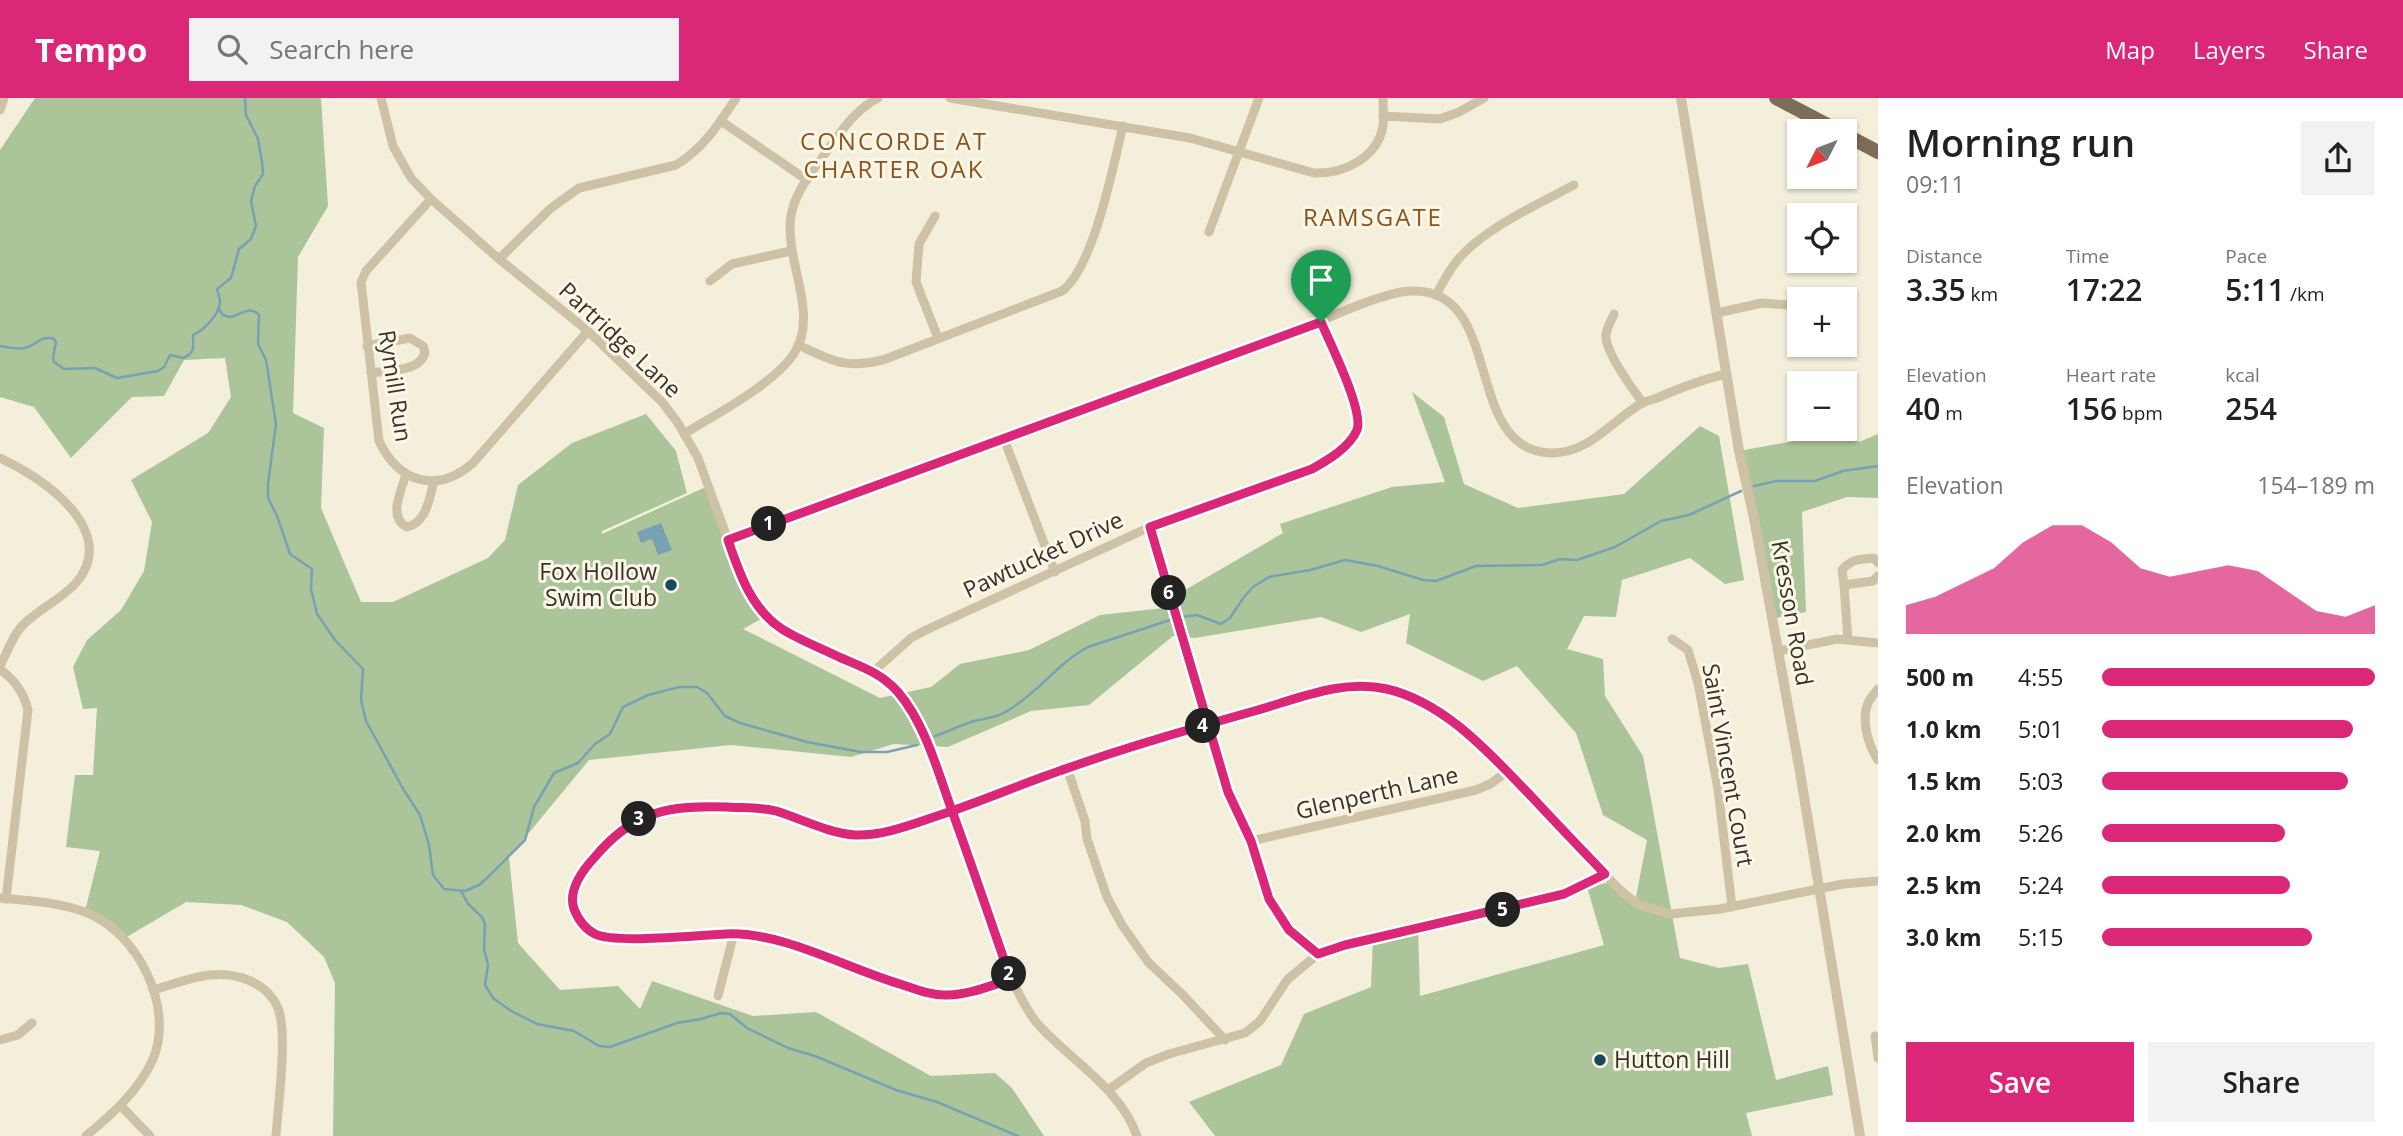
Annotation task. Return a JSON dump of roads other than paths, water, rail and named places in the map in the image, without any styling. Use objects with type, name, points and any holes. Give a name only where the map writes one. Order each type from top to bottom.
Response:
[{"type":"main road","points":[[1776,98],[1816,119]]},
{"type":"main road","points":[[1857,141],[1878,152]]},
{"type":"street","points":[[0,110],[4,98]]},
{"type":"street","name":"Partridge Lane","points":[[381,98],[385,121],[402,165],[431,200],[588,331],[662,402],[698,458],[740,573],[751,596],[766,616],[781,629],[874,671],[899,693],[931,752],[1012,979],[1034,1019],[1108,1090],[1123,1108],[1138,1136]]},
{"type":"street","points":[[499,259],[568,193],[676,165],[705,143],[736,98]]},
{"type":"street","points":[[684,434],[771,378],[785,366],[798,345],[803,317],[802,295],[792,251],[791,213],[798,194],[848,122],[858,111],[878,98]]},
{"type":"street","points":[[950,98],[1190,138],[1314,173],[1342,170],[1363,159],[1382,129],[1383,98]]},
{"type":"street","points":[[1209,232],[1259,98]]},
{"type":"street","points":[[1383,116],[1440,119],[1484,98]]},
{"type":"street","name":"Kresson Road","points":[[1681,98],[1739,451],[1778,651],[1860,1136]]},
{"type":"street","points":[[721,121],[807,180]]},
{"type":"street","points":[[798,345],[835,362],[850,365],[883,360],[1034,303],[1069,286],[1082,265],[1098,219],[1123,126]]},
{"type":"street","points":[[1436,295],[1456,262],[1481,239],[1528,209],[1574,185]]},
{"type":"street","name":"Rymill Run","points":[[431,200],[366,271],[361,282],[379,441],[386,455],[406,474],[424,482],[433,481]]},
{"type":"street","points":[[935,216],[919,244],[916,282],[937,338]]},
{"type":"street","points":[[710,281],[732,264],[792,251]]},
{"type":"street","points":[[728,540],[1385,296],[1408,291],[1436,295],[1449,303],[1462,317],[1475,345],[1496,411],[1509,431],[1526,447],[1538,452],[1552,453],[1578,448],[1643,403],[1687,385],[1727,374]]},
{"type":"street","points":[[1717,313],[1762,303],[1787,305]]},
{"type":"street","points":[[1614,314],[1608,326],[1606,341],[1623,375],[1643,403]]},
{"type":"street","name":"Pawtucket Drive","points":[[874,671],[911,638],[1150,527],[1312,469],[1327,461],[1345,446],[1356,431],[1357,410],[1321,322]]},
{"type":"street","points":[[406,474],[396,509],[401,524],[407,527],[422,519],[433,481],[449,479],[462,473],[473,463],[588,331]]},
{"type":"street","points":[[367,346],[410,338],[423,346],[425,352],[420,363],[413,366],[371,373]]},
{"type":"street","points":[[1004,439],[1055,572]]},
{"type":"street","points":[[0,457],[37,476],[72,508],[89,540],[89,552],[83,572],[75,584],[20,628],[0,667],[23,693],[28,710],[3,898],[85,911],[104,921],[125,938],[142,963],[153,990],[158,1014],[159,1040],[153,1060],[121,1106],[86,1136]]},
{"type":"street","points":[[1150,527],[1228,792],[1251,841],[1269,899],[1289,930],[1318,954]]},
{"type":"street","points":[[1848,640],[1842,570],[1848,562],[1874,558],[1878,563]]},
{"type":"street","points":[[1844,585],[1873,581],[1878,576]]},
{"type":"street","name":"Saint Vincent Court","points":[[1672,639],[1688,650],[1698,683],[1718,789],[1732,906]]},
{"type":"street","points":[[1778,651],[1822,641],[1878,643]]},
{"type":"street","points":[[1012,979],[958,994],[935,995],[764,935],[734,933],[621,939],[601,936],[583,926],[572,901],[575,887],[595,856],[639,818],[661,810],[699,806],[771,810],[851,835],[886,832],[1163,737],[1334,688],[1360,685],[1411,697],[1451,720],[1507,772],[1637,904],[1671,914],[1732,906],[1843,884],[1878,881]]},
{"type":"street","points":[[1878,689],[1868,703],[1866,716],[1872,750],[1878,760]]},
{"type":"street","points":[[1067,768],[1107,897],[1122,925],[1148,962],[1184,995],[1225,1040]]},
{"type":"street","name":"Glenperth Lane","points":[[1251,841],[1476,790],[1507,772]]},
{"type":"street","points":[[1108,1090],[1146,1063],[1169,1054],[1225,1040],[1253,1028],[1261,1021],[1287,980],[1318,954],[1345,945],[1564,894],[1605,874]]},
{"type":"street","points":[[718,996],[734,933]]},
{"type":"street","points":[[153,990],[209,975],[232,975],[256,983],[268,993],[277,1006],[282,1027],[276,1136]]},
{"type":"street","points":[[0,1040],[18,1035],[32,1023]]},
{"type":"street","points":[[1875,1036],[1878,1058]]},
{"type":"street","points":[[121,1106],[150,1136]]},
{"type":"water","points":[[661,523],[672,550],[658,555],[652,539],[641,543],[637,532]]},
{"type":"waterway","points":[[0,346],[22,349],[43,339],[53,338],[56,342],[54,362],[64,369],[95,368],[117,378],[158,371],[164,367],[170,355],[183,358],[190,354],[193,349],[193,335],[206,326],[217,312],[220,302],[217,289],[231,278],[239,249],[251,239],[256,226],[251,201],[255,186],[263,174],[262,162],[258,139],[246,115],[245,98]]},
{"type":"waterway","points":[[218,308],[223,315],[230,317],[248,311],[259,315],[258,344],[266,360],[276,424],[268,498],[290,554],[312,569],[311,589],[317,614],[335,640],[363,669],[361,700],[366,721],[420,815],[429,845],[433,875],[444,889],[465,891],[487,878],[525,840],[534,807],[554,773],[578,763],[595,744],[610,734],[623,707],[648,695],[679,687],[697,687],[707,693],[725,716],[740,723],[807,742],[861,752],[887,752],[917,745]]},
{"type":"waterway","points":[[1754,486],[1777,481],[1815,481],[1843,471],[1878,466]]},
{"type":"waterway","points":[[1181,617],[1197,615],[1221,624],[1230,618],[1253,587],[1269,577],[1310,570],[1345,560],[1436,581],[1476,566],[1542,565],[1560,559],[1577,560],[1615,547],[1661,521],[1689,515],[1741,491]]},
{"type":"waterway","points":[[935,736],[1002,714],[1088,647],[1173,619]]},
{"type":"waterway","points":[[461,891],[485,924],[484,949],[488,965],[485,985],[493,998],[537,1024],[574,1031],[599,1046],[610,1047],[677,1023],[721,1013],[730,1014],[747,1028],[788,1048],[815,1056],[896,1090],[937,1102],[1018,1136]]},
{"type":"place","name":"Fox Hollow Swim Club","points":[[671,585]]},
{"type":"place","name":"Hutton Hill","points":[[1600,1060]]},
{"type":"district","name":"CONCORDE AT CHARTER OAK","points":[[894,156]]},
{"type":"district","name":"RAMSGATE","points":[[1373,218]]}]
